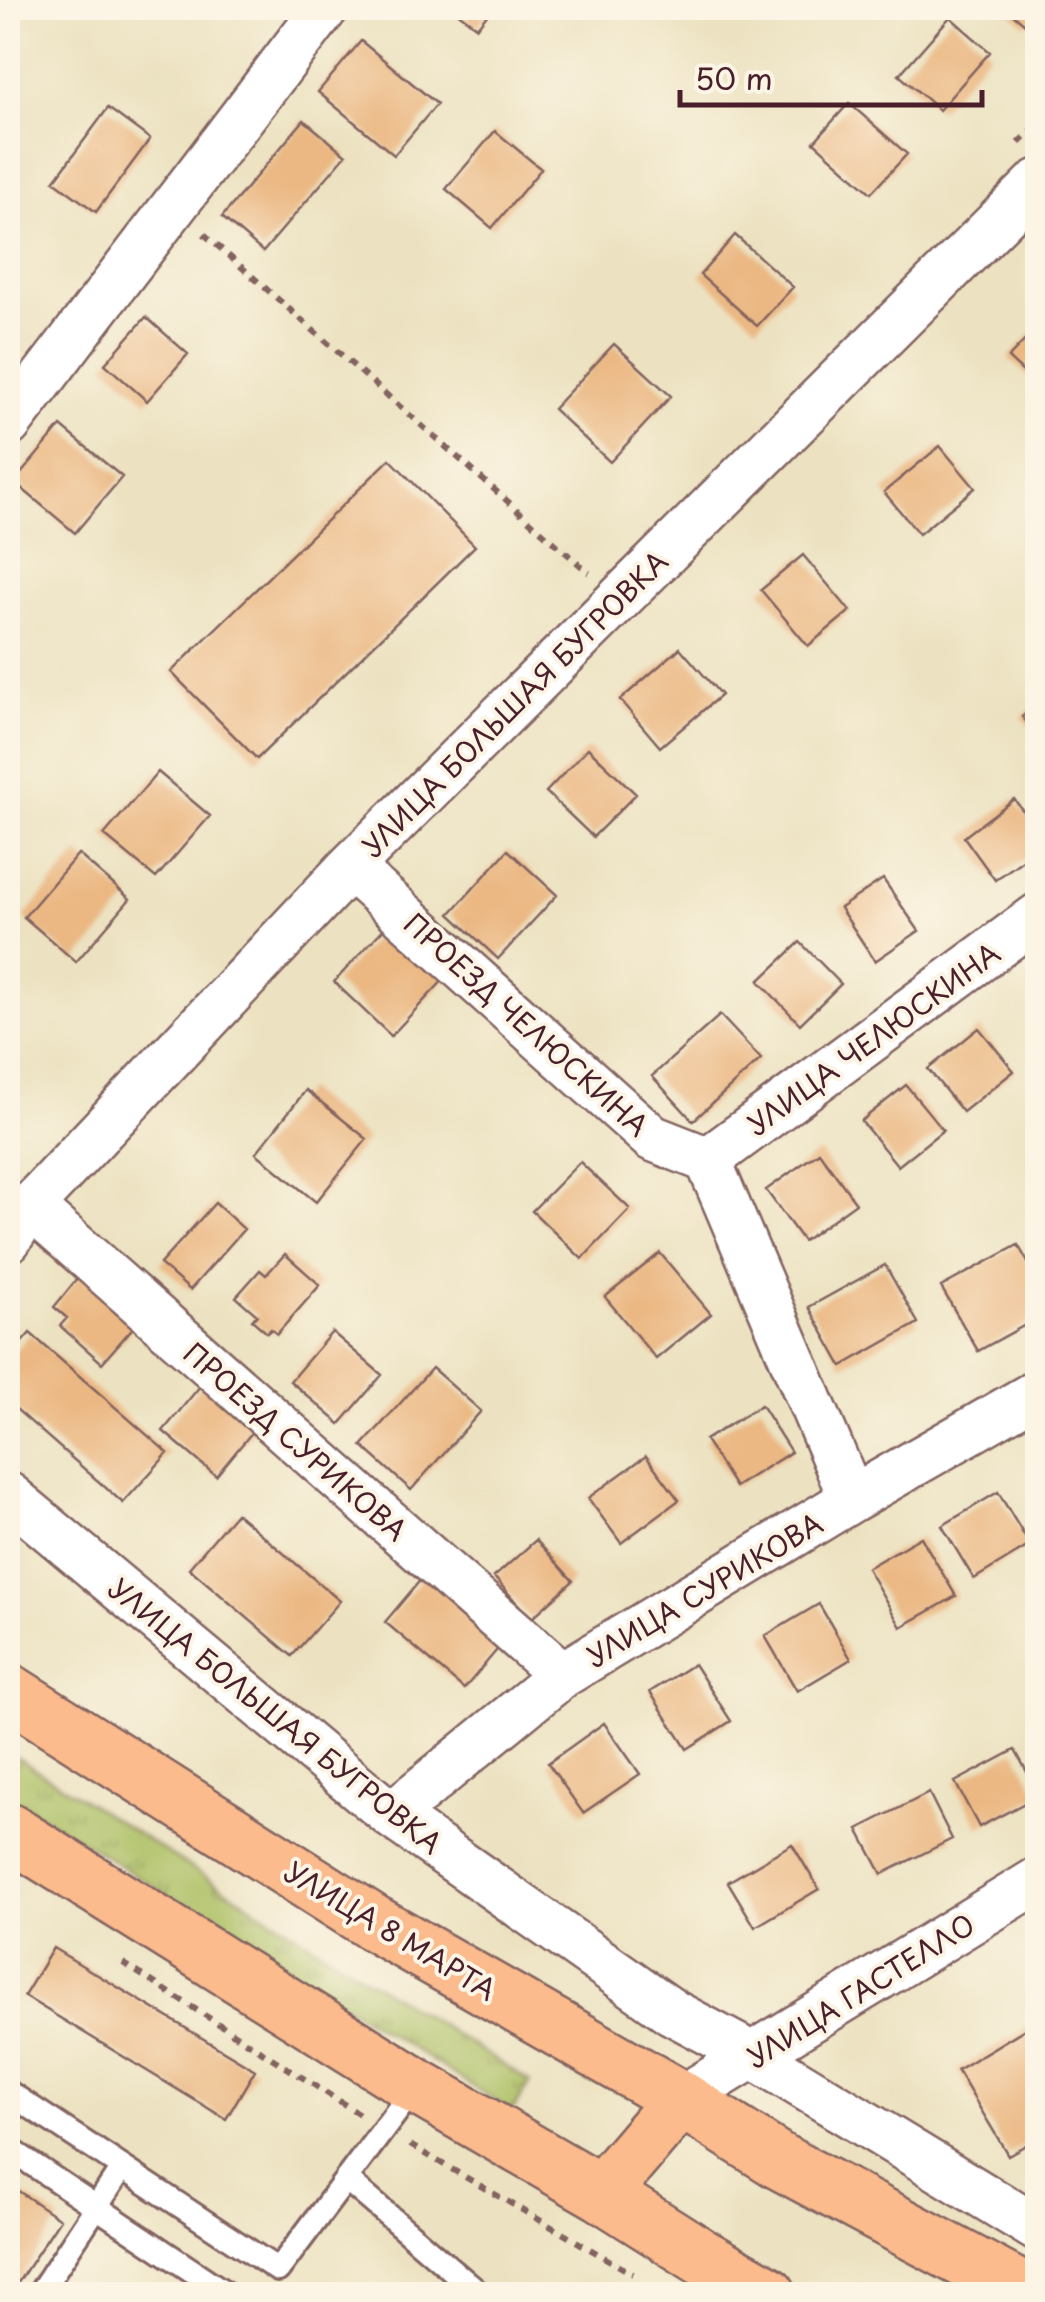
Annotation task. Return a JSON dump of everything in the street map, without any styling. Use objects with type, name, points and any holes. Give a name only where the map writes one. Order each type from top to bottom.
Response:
[{"type":"main road","name":"УЛИЦА 8 МАРТА","points":[[8,1692],[372,1922],[779,2161],[1029,2294]]},
{"type":"main road","points":[[8,1831],[416,2086],[768,2294]]},
{"type":"main road","points":[[601,2193],[681,2100]]},
{"type":"street","points":[[8,424],[325,8]]},
{"type":"street","name":"УЛИЦА БОЛЬШАЯ БУГРОВКА","points":[[19,1223],[350,867],[1038,182]]},
{"type":"street","name":"ПРОЕЗД ЧЕЛЮСКИНА","points":[[350,867],[652,1138],[708,1160]]},
{"type":"street","name":"УЛИЦА ЧЕЛЮСКИНА","points":[[708,1160],[1038,916]]},
{"type":"street","points":[[708,1160],[852,1499]]},
{"type":"street","name":"ПРОЕЗД СУРИКОВА","points":[[19,1223],[562,1675]]},
{"type":"street","name":"УЛИЦА СУРИКОВА","points":[[391,1815],[562,1675],[852,1499],[1038,1392]]},
{"type":"street","name":"УЛИЦА БОЛЬШАЯ БУГРОВКА","points":[[8,1495],[391,1815],[672,2012],[754,2056],[1038,2229]]},
{"type":"street","name":"УЛИЦА ГАСТЕЛЛО","points":[[681,2100],[1038,1880]]},
{"type":"lane","points":[[8,2092],[278,2270],[416,2086]]},
{"type":"lane","points":[[8,2148],[227,2294]]},
{"type":"lane","points":[[39,2294],[122,2168]]},
{"type":"lane","points":[[346,2179],[480,2294]]},
{"type":"path","points":[[173,207],[591,575]]},
{"type":"green space","points":[[8,1752],[530,2082],[512,2111],[8,1795]]},
{"type":"building","points":[[452,8],[492,8],[477,27]]},
{"type":"building","points":[[1006,8],[1038,8],[1038,12],[1026,25]]},
{"type":"building","points":[[950,17],[990,52],[939,110],[899,75]]},
{"type":"building","points":[[361,41],[437,104],[394,155],[318,92]]},
{"type":"building","points":[[849,103],[907,154],[871,193],[814,142]]},
{"type":"building","points":[[108,108],[150,139],[96,212],[54,181]]},
{"type":"building","points":[[304,120],[346,155],[263,252],[222,217]]},
{"type":"building","points":[[495,131],[541,169],[492,228],[446,189]]},
{"type":"building","points":[[735,235],[793,287],[757,326],[700,275]]},
{"type":"building","points":[[146,317],[188,354],[147,401],[105,364]]},
{"type":"building","points":[[1038,327],[1038,386],[1008,358]]},
{"type":"building","points":[[614,344],[671,396],[610,462],[553,409]]},
{"type":"building","points":[[61,426],[122,477],[75,533],[14,482]]},
{"type":"building","points":[[940,446],[975,488],[919,534],[884,492]]},
{"type":"building","points":[[390,459],[475,546],[257,759],[171,672]]},
{"type":"building","points":[[803,555],[850,611],[808,646],[761,590]]},
{"type":"building","points":[[680,648],[721,695],[660,747],[620,700]]},
{"type":"building","points":[[1038,704],[1038,735],[1022,717]]},
{"type":"building","points":[[588,748],[636,794],[593,837],[546,792]]},
{"type":"building","points":[[158,772],[210,816],[156,878],[104,835]]},
{"type":"building","points":[[1014,799],[1038,831],[1038,849],[995,880],[964,837]]},
{"type":"building","points":[[508,850],[557,895],[498,959],[450,914]]},
{"type":"building","points":[[78,854],[130,899],[76,962],[24,917]]},
{"type":"building","points":[[883,879],[919,931],[875,961],[840,908]]},
{"type":"building","points":[[389,923],[446,977],[391,1036],[334,982]]},
{"type":"building","points":[[800,942],[841,984],[800,1024],[759,981]]},
{"type":"building","points":[[720,1015],[761,1059],[693,1121],[652,1076]]},
{"type":"building","points":[[979,1028],[1014,1071],[963,1112],[928,1069]]},
{"type":"building","points":[[906,1085],[943,1130],[898,1166],[861,1121]]},
{"type":"building","points":[[306,1090],[367,1139],[316,1202],[256,1153]]},
{"type":"building","points":[[819,1152],[856,1203],[803,1241],[766,1190]]},
{"type":"building","points":[[580,1162],[630,1209],[582,1259],[532,1211]]},
{"type":"building","points":[[215,1203],[244,1229],[190,1290],[160,1264]]},
{"type":"building","points":[[1018,1245],[1038,1280],[1038,1318],[978,1351],[941,1287]]},
{"type":"building","points":[[660,1253],[711,1314],[656,1359],[605,1297]]},
{"type":"building","points":[[285,1254],[320,1285],[277,1334],[271,1329],[267,1333],[252,1320],[257,1315],[236,1297],[260,1270],[266,1275]]},
{"type":"building","points":[[885,1265],[918,1323],[842,1366],[809,1307]]},
{"type":"building","points":[[80,1275],[136,1324],[102,1363],[60,1326],[67,1318],[54,1307]]},
{"type":"building","points":[[332,1332],[382,1375],[340,1424],[290,1381]]},
{"type":"building","points":[[30,1333],[168,1453],[123,1503],[8,1402],[8,1358]]},
{"type":"building","points":[[432,1368],[481,1411],[411,1490],[362,1446]]},
{"type":"building","points":[[205,1380],[258,1425],[216,1476],[163,1431]]},
{"type":"building","points":[[761,1405],[791,1452],[735,1487],[705,1440]]},
{"type":"building","points":[[646,1456],[679,1500],[621,1543],[588,1498]]},
{"type":"building","points":[[998,1492],[1030,1545],[974,1579],[942,1526]]},
{"type":"building","points":[[236,1513],[340,1601],[292,1656],[189,1568]]},
{"type":"building","points":[[921,1537],[956,1596],[901,1627],[867,1568]]},
{"type":"building","points":[[536,1540],[573,1581],[531,1619],[494,1577]]},
{"type":"building","points":[[428,1571],[507,1638],[464,1689],[385,1622]]},
{"type":"building","points":[[819,1604],[851,1659],[797,1691],[765,1636]]},
{"type":"building","points":[[694,1664],[731,1721],[687,1749],[650,1692]]},
{"type":"building","points":[[604,1723],[640,1774],[583,1813],[548,1763]]},
{"type":"building","points":[[1015,1750],[1038,1796],[979,1827],[955,1782]]},
{"type":"building","points":[[929,1793],[952,1839],[882,1874],[858,1829]]},
{"type":"building","points":[[792,1844],[819,1889],[755,1927],[728,1882]]},
{"type":"building","points":[[53,1948],[255,2070],[226,2119],[24,1996]]},
{"type":"building","points":[[1038,2021],[1038,2138],[1008,2155],[957,2070]]},
{"type":"building","points":[[8,2184],[60,2219],[13,2290],[19,2294],[8,2294]]}]
